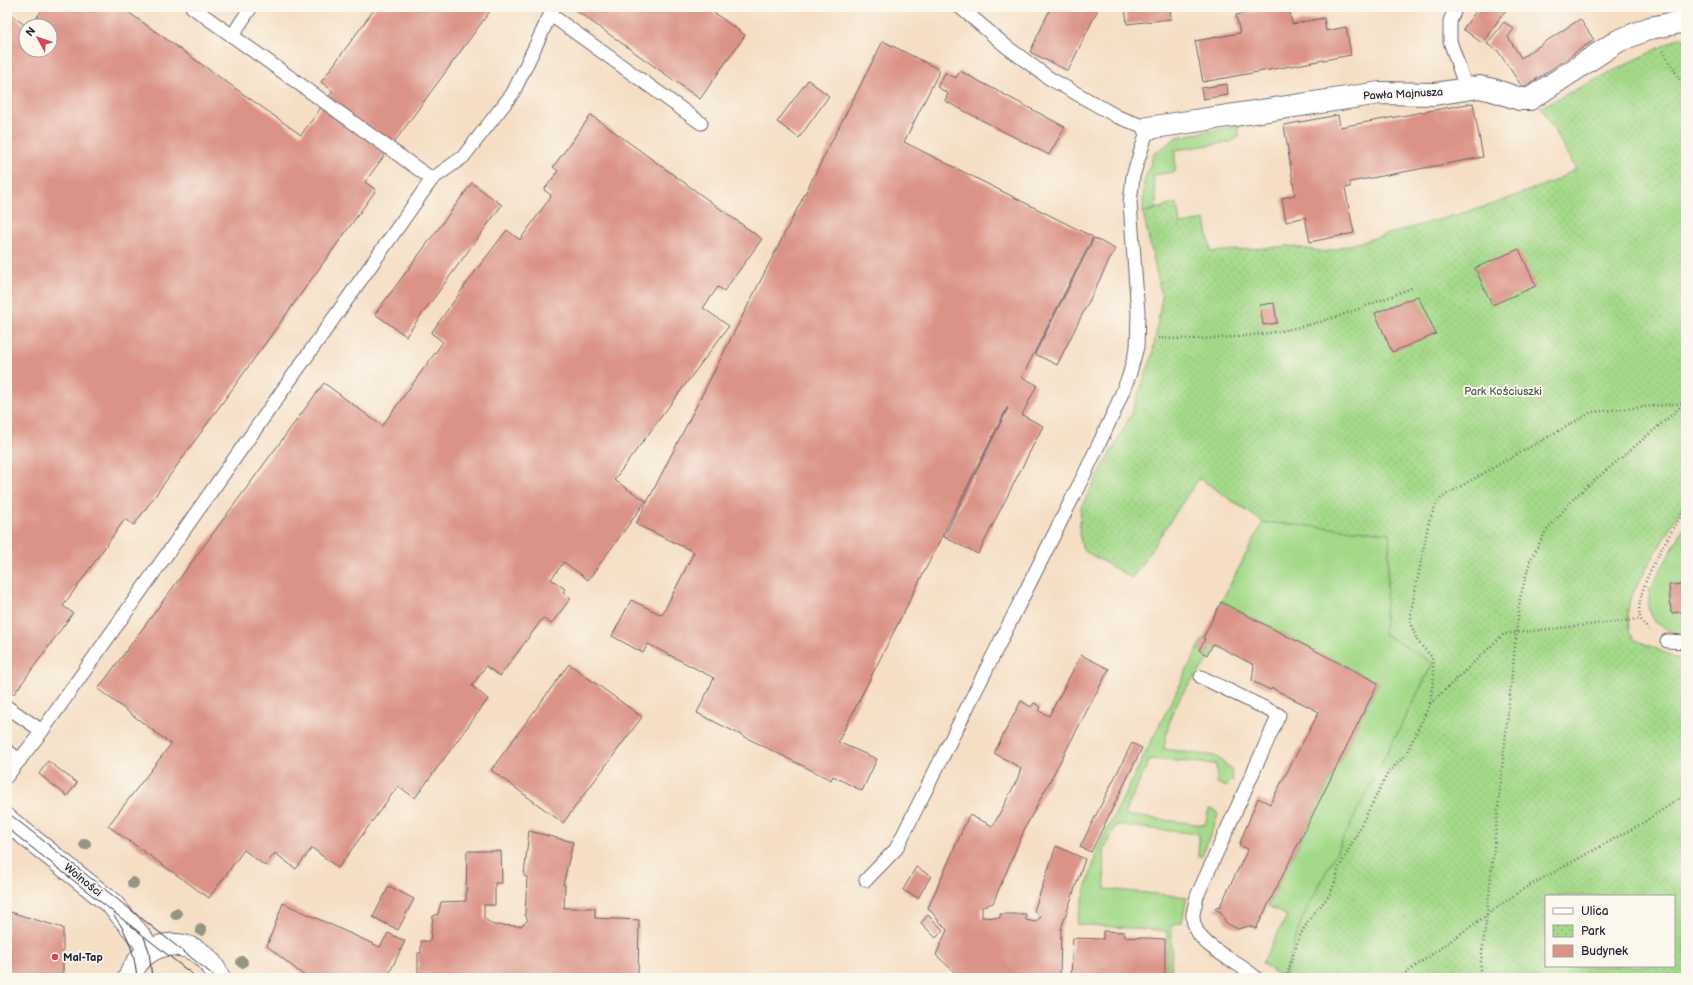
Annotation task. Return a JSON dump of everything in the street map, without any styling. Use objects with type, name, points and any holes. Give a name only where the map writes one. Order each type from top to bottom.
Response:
[{"type":"street","name":"Pawła Majnusza","points":[[1148,128],[1380,93],[1434,94],[1479,87],[1494,90],[1520,99],[1530,99],[1618,41],[1650,28],[1686,21]]},
{"type":"street","name":"Wolności","points":[[7,820],[112,904],[142,939],[149,952]]},
{"type":"street","points":[[129,978],[140,959],[149,952],[168,945],[186,946],[208,958],[215,968],[219,978]]},
{"type":"lane","points":[[192,7],[432,179]]},
{"type":"lane","points":[[232,36],[251,7]]},
{"type":"lane","points":[[866,880],[896,849],[1085,473],[1115,410],[1129,376],[1137,347],[1138,313],[1130,203],[1133,176],[1148,128],[1118,117],[1038,71],[960,7]]},
{"type":"lane","points":[[1456,7],[1450,22],[1450,41],[1466,88]]},
{"type":"lane","points":[[7,776],[42,731],[432,179],[463,157],[513,93],[552,11],[701,123]]},
{"type":"lane","points":[[1667,641],[1686,642]]},
{"type":"lane","points":[[1201,677],[1279,715],[1197,896],[1193,915],[1198,933],[1208,944],[1256,978]]},
{"type":"lane","points":[[7,707],[42,731]]},
{"type":"lane","points":[[7,751],[20,760]]},
{"type":"path","points":[[1650,28],[1686,90]]},
{"type":"path","points":[[1138,337],[1176,339],[1222,338],[1288,330],[1324,320],[1412,288]]},
{"type":"path","points":[[1479,978],[1520,598],[1530,561],[1546,530],[1576,496],[1686,403]]},
{"type":"path","points":[[1286,978],[1305,926],[1327,900],[1334,886],[1338,870],[1388,773],[1406,754],[1430,704],[1434,674],[1432,657],[1418,642],[1412,625],[1411,612],[1429,521],[1437,502],[1447,494],[1592,412],[1686,403]]},
{"type":"path","points":[[1667,641],[1650,633],[1641,619],[1641,595],[1652,568],[1686,508]]},
{"type":"path","points":[[1430,704],[1504,634],[1641,619]]},
{"type":"path","points":[[1399,978],[1520,891],[1641,824],[1686,794]]},
{"type":"green space","name":"Park Kościuszki","points":[[1681,37],[1686,38],[1686,500],[1630,599],[1628,610],[1629,631],[1634,639],[1686,662],[1686,978],[1286,978],[1284,975],[1302,919],[1433,663],[1384,634],[1390,533],[1263,522],[1199,478],[1132,578],[1083,550],[1079,534],[1081,507],[1130,417],[1152,357],[1162,297],[1143,213],[1177,203],[1180,224],[1205,220],[1211,252],[1290,246],[1325,252],[1494,204],[1554,181],[1576,169],[1541,107]]},
{"type":"green space","points":[[1238,126],[1239,136],[1231,142],[1175,150],[1175,172],[1153,175],[1157,208],[1143,213],[1144,182],[1154,154],[1177,137]]},
{"type":"green space","points":[[1263,522],[1390,533],[1384,634],[1433,663],[1302,919],[1284,975],[1276,974],[1262,963],[1287,916],[1268,906],[1378,683],[1221,602]]},
{"type":"green space","points":[[1686,524],[1686,584],[1669,586],[1671,613],[1686,612],[1686,633],[1675,634],[1655,622],[1648,607],[1650,589]]},
{"type":"green space","points":[[1203,638],[1205,639],[1199,650],[1207,655],[1213,644],[1217,646],[1215,651],[1181,696],[1170,720],[1164,749],[1215,756],[1231,769],[1233,780],[1226,787],[1217,783],[1216,764],[1150,759],[1124,815],[1205,825],[1209,809],[1215,810],[1218,815],[1202,856],[1198,856],[1199,834],[1116,825],[1104,850],[1105,889],[1187,897],[1182,922],[1172,925],[1171,975],[1200,976],[1200,978],[1166,978],[1167,931],[1076,924],[1098,848]]},
{"type":"building","points":[[44,7],[121,7],[301,135],[333,91],[321,82],[376,7],[493,7],[365,182],[376,190],[134,525],[125,519],[63,606],[73,613],[14,694],[7,689],[7,12],[18,20],[18,58],[58,58],[58,18],[36,18]]},
{"type":"building","points":[[571,7],[706,7],[745,35],[700,99]]},
{"type":"building","points":[[1051,7],[1099,7],[1068,71],[1030,52]]},
{"type":"building","points":[[1125,7],[1170,7],[1171,19],[1127,24]]},
{"type":"building","points":[[1289,7],[1292,24],[1324,18],[1326,31],[1346,27],[1351,55],[1203,82],[1195,41],[1240,33],[1236,15]]},
{"type":"building","points":[[1479,7],[1508,7],[1482,43],[1463,29]]},
{"type":"building","points":[[1580,19],[1594,40],[1523,88],[1498,51],[1487,44],[1504,22],[1514,29],[1508,37],[1521,58]]},
{"type":"building","points":[[883,41],[940,70],[904,142],[1093,237],[1022,377],[1037,385],[1022,415],[1043,426],[978,554],[944,537],[1007,408],[838,742],[877,759],[862,791],[833,776],[831,780],[697,713],[714,678],[648,644],[643,653],[612,636],[631,600],[662,615],[694,552],[636,524]]},
{"type":"building","points":[[960,71],[1065,127],[1049,155],[945,101],[948,93],[937,87],[945,73],[956,78]]},
{"type":"building","points":[[808,80],[829,96],[799,138],[777,122]]},
{"type":"building","points":[[1227,84],[1228,95],[1203,99],[1201,88]]},
{"type":"building","points":[[1473,103],[1483,157],[1350,182],[1350,187],[1345,188],[1354,233],[1310,242],[1305,217],[1286,222],[1282,198],[1295,195],[1284,125],[1338,115],[1340,127]]},
{"type":"building","points":[[591,115],[762,239],[724,291],[718,287],[703,308],[729,326],[614,480],[646,501],[588,580],[564,562],[551,579],[565,589],[563,592],[571,598],[551,624],[543,618],[500,676],[486,666],[472,686],[488,699],[415,798],[398,786],[338,868],[312,848],[296,869],[275,853],[265,866],[244,850],[209,898],[108,826],[171,744],[98,689],[324,383],[382,426],[443,342],[431,333],[477,269],[507,230],[520,240],[550,198],[551,195],[544,190],[558,171],[553,167]]},
{"type":"building","points":[[472,183],[502,205],[406,336],[375,314]]},
{"type":"building","points":[[1094,238],[1115,249],[1057,365],[1035,354]]},
{"type":"building","points":[[1519,249],[1536,286],[1492,305],[1475,268]]},
{"type":"building","points":[[1418,296],[1436,334],[1392,352],[1375,313]]},
{"type":"building","points":[[1274,303],[1277,323],[1263,325],[1260,305]]},
{"type":"building","points":[[1686,584],[1686,612],[1671,613],[1669,585]]},
{"type":"building","points":[[1221,602],[1378,683],[1256,929],[1249,926],[1238,929],[1226,923],[1221,912],[1215,909],[1216,907],[1219,908],[1248,849],[1239,845],[1258,798],[1270,804],[1319,712],[1272,688],[1270,690],[1252,681],[1254,665],[1227,651],[1213,644],[1207,655],[1199,650],[1205,639],[1203,638]]},
{"type":"building","points":[[1081,655],[1109,669],[1025,828],[993,903],[982,907],[982,917],[1000,918],[1000,914],[1026,914],[1026,920],[1035,922],[1041,917],[1034,911],[1056,846],[1085,859],[1061,929],[1060,978],[961,978],[936,955],[947,930],[928,908],[969,815],[993,826],[1017,780],[1021,768],[994,753],[1021,701],[1031,707],[1034,703],[1041,707],[1039,711],[1049,716]]},
{"type":"building","points":[[569,664],[642,717],[563,823],[491,770]]},
{"type":"building","points":[[1132,743],[1142,748],[1091,852],[1080,847]]},
{"type":"building","points":[[48,761],[77,783],[67,796],[39,774]]},
{"type":"building","points":[[529,831],[573,842],[563,885],[565,885],[564,908],[595,908],[595,918],[639,920],[638,978],[418,978],[418,953],[421,953],[421,941],[430,941],[433,916],[438,914],[441,902],[466,901],[467,851],[501,851],[502,883],[495,883],[495,905],[484,905],[484,918],[493,925],[521,926],[528,920],[525,915],[527,877],[524,876]]},
{"type":"building","points":[[916,867],[931,876],[918,898],[903,890]]},
{"type":"building","points":[[389,886],[414,899],[398,930],[373,917]]},
{"type":"building","points":[[283,903],[380,947],[388,933],[405,941],[387,978],[307,978],[267,946]]},
{"type":"building","points":[[7,911],[63,928],[63,978],[7,978]]},
{"type":"building","points":[[928,915],[943,930],[936,938],[921,923]]},
{"type":"building","points":[[1103,931],[1124,932],[1125,937],[1165,939],[1165,978],[1071,978],[1073,938],[1103,939]]},
{"type":"tram line","points":[[7,812],[217,978]]},
{"type":"tram line","points":[[7,828],[197,978]]},
{"type":"tram line","points":[[114,916],[123,929],[130,945],[135,961],[137,978]]},
{"type":"tram line","points":[[144,937],[149,951],[152,978]]},
{"type":"place","name":"Mal-Tap","points":[[55,957]]}]
